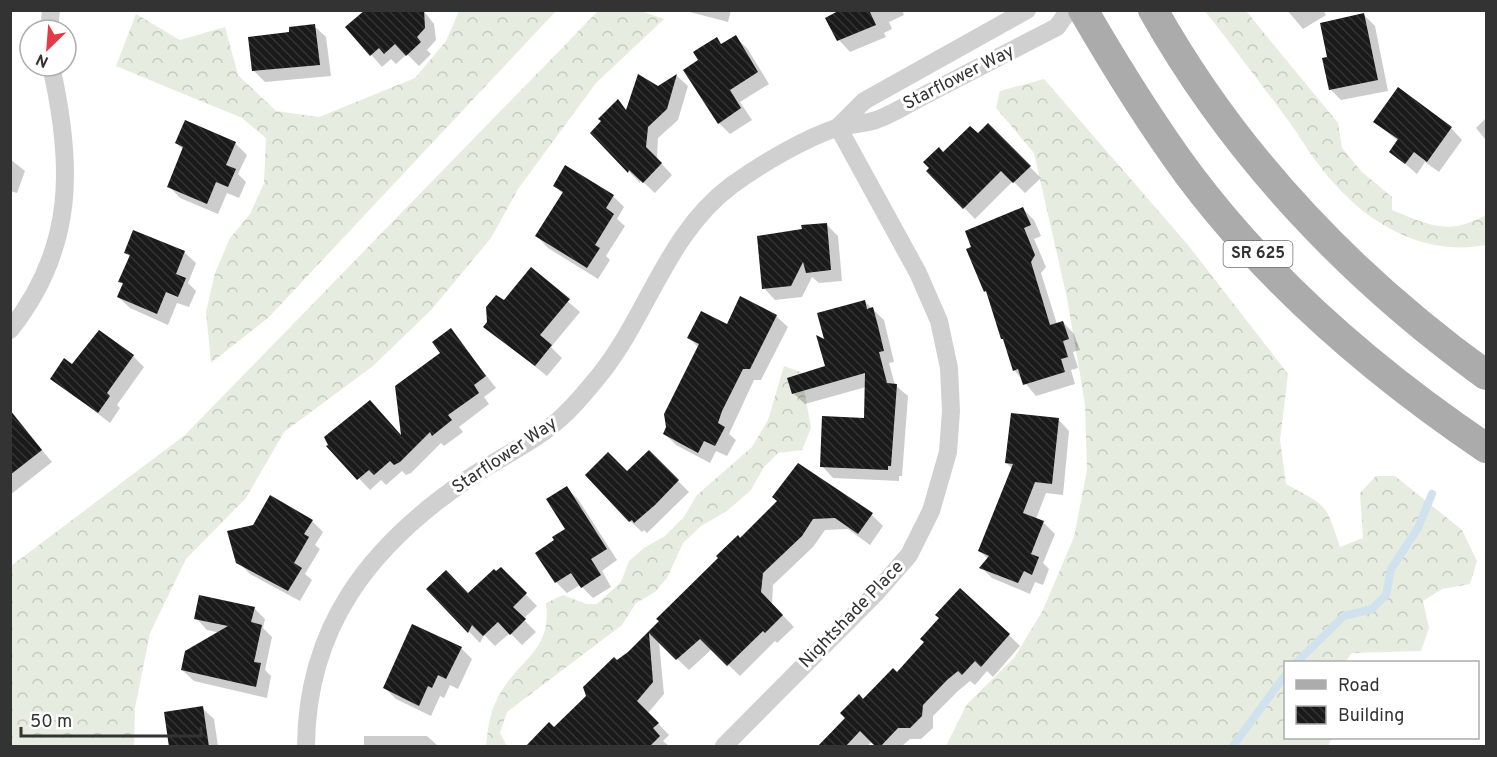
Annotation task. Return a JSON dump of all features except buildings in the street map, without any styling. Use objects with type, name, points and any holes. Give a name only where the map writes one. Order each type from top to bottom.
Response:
[{"type":"main road","name":"SR 625","points":[[1083,10],[1149,118],[1231,225],[1335,332],[1391,380],[1486,448]]},
{"type":"main road","name":"SR 625","points":[[1153,10],[1209,99],[1280,190],[1377,289],[1412,319],[1486,375]]},
{"type":"street","name":"Starflower Way","points":[[838,128],[864,101],[1027,10]]},
{"type":"street","name":"Starflower Way","points":[[306,747],[306,718],[320,654],[353,587],[368,566],[399,534],[464,481],[565,415],[623,342],[684,233],[716,200],[732,185],[796,147],[838,128],[876,120],[1057,27],[1070,10]]},
{"type":"street","points":[[10,330],[44,275],[58,236],[65,197],[67,158],[53,78]]},
{"type":"street","name":"Nightshade Place","points":[[724,747],[874,594],[909,555],[931,512],[948,452],[951,411],[949,368],[939,321],[918,273],[838,128]]},
{"type":"green space","points":[[459,11],[556,11],[269,317],[211,363],[206,312],[215,273],[230,238],[250,214],[264,183],[266,138],[242,118],[116,66],[136,14],[180,40],[225,27],[238,75],[276,111],[319,117],[415,78],[446,41]]},
{"type":"green space","points":[[598,11],[641,11],[664,19],[596,83],[518,189],[491,238],[431,310],[373,366],[284,432],[246,498],[186,559],[150,633],[135,708],[134,746],[11,746],[11,566],[185,435]]},
{"type":"green space","points":[[1205,11],[1246,11],[1338,123],[1342,148],[1362,172],[1392,197],[1392,210],[1428,224],[1449,227],[1486,215],[1486,245],[1461,247],[1437,245],[1414,239],[1392,230],[1352,202],[1315,160],[1293,127]]},
{"type":"green space","points":[[1044,79],[1188,245],[1288,374],[1280,440],[1286,484],[1323,507],[1331,521],[1340,547],[1363,538],[1360,493],[1376,476],[1395,476],[1462,530],[1477,561],[1470,584],[1442,589],[1423,601],[1429,628],[1421,651],[1352,653],[1346,661],[1284,661],[1284,739],[1332,739],[1328,746],[946,746],[967,704],[1014,658],[1043,610],[1074,537],[1087,470],[1085,404],[1067,298],[1034,153],[996,108],[1000,91]]},
{"type":"green space","points":[[784,366],[801,372],[811,428],[802,450],[778,453],[764,467],[751,490],[727,511],[701,526],[683,543],[667,578],[655,592],[636,603],[622,625],[507,712],[500,733],[507,746],[486,746],[490,719],[497,699],[509,680],[540,643],[547,619],[546,603],[563,595],[586,604],[597,604],[621,582],[629,561],[644,548],[665,536],[684,517],[697,495],[752,447],[768,420]]},
{"type":"waterway","points":[[1298,661],[1344,616],[1372,609],[1386,595],[1391,569],[1418,528],[1432,494]]},
{"type":"waterway","points":[[1233,746],[1284,677]]}]
